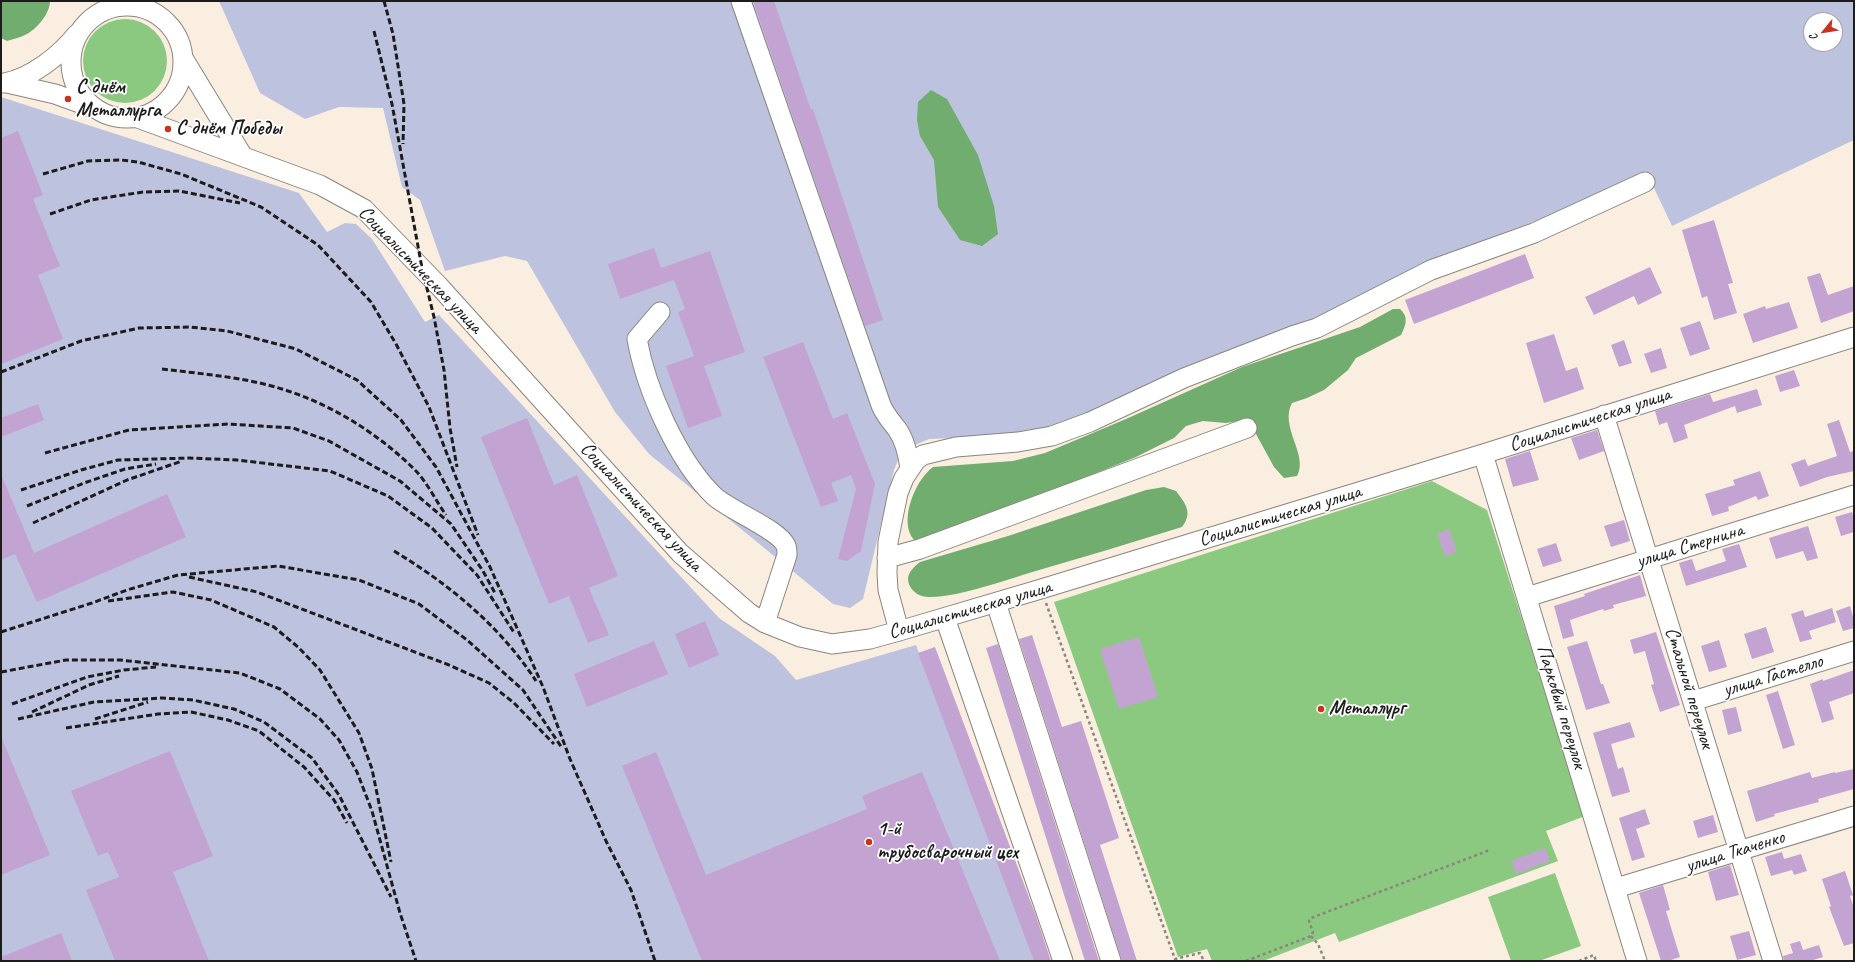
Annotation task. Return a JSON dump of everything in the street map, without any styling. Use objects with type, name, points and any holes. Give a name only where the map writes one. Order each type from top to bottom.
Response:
[{"type":"street","points":[[4,83],[54,94],[108,114],[122,117],[135,117],[151,112],[160,106],[176,90],[182,75],[183,58],[181,45],[163,1]]},
{"type":"street","points":[[741,1],[880,405],[902,438],[908,453],[910,468]]},
{"type":"street","points":[[4,83],[24,76],[50,61],[66,47],[92,15],[110,8],[129,5],[148,9],[164,19],[176,34]]},
{"type":"street","points":[[92,15],[74,44],[72,55],[74,78],[81,94],[93,106],[108,114]]},
{"type":"street","points":[[183,58],[242,155]]},
{"type":"street","name":"Социалистическая улица","points":[[135,117],[242,155],[320,185],[364,209],[439,286],[680,553],[749,612],[765,623],[800,637],[832,644],[857,641],[899,631],[1041,590],[1483,454],[1854,337]]},
{"type":"street","points":[[899,631],[888,590],[888,542],[898,493],[910,468],[916,460],[932,452],[956,447],[1018,442],[1052,436],[1090,422],[1184,378],[1316,328],[1431,270],[1534,233],[1645,182]]},
{"type":"street","points":[[660,312],[637,339],[640,358],[670,434],[690,467],[714,496],[746,518],[771,530],[786,545],[787,555],[765,623]]},
{"type":"street","name":"Стальной переулок","points":[[1604,415],[1773,961]]},
{"type":"street","points":[[887,558],[920,549],[1246,428]]},
{"type":"street","name":"Парковый переулок","points":[[1483,454],[1637,961]]},
{"type":"street","name":"улица Стернина","points":[[1527,597],[1854,495]]},
{"type":"street","points":[[997,606],[1111,961]]},
{"type":"street","points":[[945,618],[1063,961]]},
{"type":"street","name":"улица Гастелло","points":[[1693,701],[1854,651]]},
{"type":"street","name":"улица Ткаченко","points":[[1616,888],[1854,816]]},
{"type":"path","points":[[1041,590],[1175,959],[1200,953],[1204,961]]},
{"type":"path","points":[[1311,936],[1313,932],[1309,921],[1311,918],[1490,850]]},
{"type":"path","points":[[1246,961],[1311,936]]},
{"type":"path","points":[[1311,936],[1318,944],[1325,961]]},
{"type":"path","points":[[1579,961],[1594,955],[1596,961]]},
{"type":"shaded area","points":[[219,1],[1854,1],[1854,140],[1672,226],[1646,171],[1559,212],[1416,266],[1333,311],[1055,426],[1005,436],[929,439],[913,446],[901,453],[894,470],[863,599],[850,608],[833,604],[649,454],[615,412],[527,261],[505,256],[445,271],[420,200],[402,187],[383,108],[339,107],[305,119],[260,93]]},
{"type":"shaded area","points":[[1,97],[299,193],[327,232],[345,223],[356,224],[372,239],[425,322],[439,315],[719,618],[775,656],[796,680],[916,645],[1035,961],[1,961]]},
{"type":"green space","points":[[1,1],[50,1],[48,11],[42,21],[34,29],[23,36],[7,41],[1,38]]},
{"type":"green space","points":[[125,19],[141,22],[155,31],[164,45],[167,61],[164,77],[155,91],[141,100],[125,103],[109,100],[95,91],[86,77],[83,61],[86,45],[95,31],[109,22]]},
{"type":"green space","points":[[931,90],[947,99],[978,155],[994,206],[998,234],[982,246],[960,240],[938,207],[934,160],[920,136],[917,120],[918,102]]},
{"type":"green space","points":[[1393,309],[1400,309],[1406,318],[1401,335],[1356,358],[1348,370],[1324,390],[1292,403],[1289,412],[1289,422],[1299,459],[1300,468],[1297,476],[1284,478],[1274,467],[1250,423],[1245,420],[1226,423],[1203,421],[1186,426],[1174,438],[1136,457],[979,520],[922,540],[914,540],[909,532],[908,512],[915,491],[926,473],[933,467],[1013,461],[1045,453],[1126,419],[1242,367],[1360,327]]},
{"type":"green space","name":"Металлург","points":[[1432,481],[1487,510],[1585,816],[1546,831],[1558,861],[1339,942],[1335,933],[1263,961],[1212,961],[1207,949],[1178,957],[1054,602]]},
{"type":"green space","points":[[1164,487],[1176,491],[1185,504],[1188,513],[1182,527],[991,585],[959,593],[932,597],[922,596],[914,592],[909,585],[909,574],[920,562],[1008,536],[1146,490]]},
{"type":"green space","points":[[1555,873],[1581,946],[1539,961],[1511,961],[1488,897]]},
{"type":"building","points":[[753,1],[774,1],[811,110],[813,109],[883,320],[865,326]]},
{"type":"building","points":[[18,131],[43,195],[33,199],[60,266],[38,275],[63,339],[1,364],[1,138]]},
{"type":"building","points":[[1714,220],[1733,283],[1728,284],[1737,313],[1714,320],[1707,296],[1702,298],[1682,230]]},
{"type":"building","points":[[654,248],[661,268],[710,251],[745,352],[704,366],[722,416],[688,428],[666,366],[694,356],[678,312],[685,309],[674,280],[620,299],[608,264]]},
{"type":"building","points":[[1525,254],[1534,278],[1414,324],[1405,300]]},
{"type":"building","points":[[1650,267],[1662,293],[1638,305],[1634,296],[1594,315],[1585,297]]},
{"type":"building","points":[[1820,273],[1828,295],[1854,286],[1854,311],[1821,323],[1807,277]]},
{"type":"building","points":[[1789,302],[1798,328],[1753,343],[1743,314],[1765,306],[1766,309]]},
{"type":"building","points":[[1700,321],[1710,349],[1690,356],[1680,328]]},
{"type":"building","points":[[1554,334],[1566,371],[1577,367],[1584,389],[1544,403],[1526,343]]},
{"type":"building","points":[[1624,340],[1632,363],[1619,367],[1611,345]]},
{"type":"building","points":[[803,342],[833,419],[847,413],[875,484],[861,551],[847,561],[838,559],[856,489],[851,475],[831,483],[838,501],[821,507],[763,357]]},
{"type":"building","points":[[1661,348],[1667,368],[1651,373],[1644,354]]},
{"type":"building","points":[[1794,370],[1800,386],[1780,392],[1775,376]]},
{"type":"building","points":[[1757,389],[1762,405],[1737,413],[1735,406],[1684,425],[1688,438],[1674,443],[1667,422],[1659,425],[1655,411],[1710,394],[1713,402]]},
{"type":"building","points":[[38,404],[44,420],[1,437],[1,418]]},
{"type":"building","points":[[527,418],[554,485],[577,475],[618,576],[589,588],[609,635],[588,643],[569,596],[549,604],[481,437]]},
{"type":"building","points":[[1839,420],[1850,452],[1854,451],[1854,471],[1827,477],[1800,487],[1791,464],[1805,459],[1808,466],[1837,456],[1827,424]]},
{"type":"building","points":[[1597,430],[1604,451],[1579,460],[1571,438]]},
{"type":"building","points":[[1530,451],[1539,480],[1513,487],[1505,459]]},
{"type":"building","points":[[1760,471],[1769,496],[1758,500],[1756,496],[1728,507],[1729,511],[1712,516],[1705,494],[1735,485],[1733,480]]},
{"type":"building","points":[[1,474],[34,553],[167,494],[186,537],[37,602],[15,554],[1,560]]},
{"type":"building","points":[[1852,512],[1854,518],[1854,532],[1841,536],[1835,517]]},
{"type":"building","points":[[1624,520],[1630,541],[1611,547],[1604,526]]},
{"type":"building","points":[[1808,526],[1818,558],[1807,561],[1803,551],[1776,559],[1769,538]]},
{"type":"building","points":[[1449,529],[1457,552],[1445,556],[1437,534]]},
{"type":"building","points":[[1556,543],[1562,561],[1543,567],[1537,549]]},
{"type":"building","points":[[1739,544],[1747,567],[1686,586],[1679,563],[1692,559],[1696,571],[1726,561],[1722,549]]},
{"type":"building","points":[[1640,575],[1646,596],[1613,605],[1614,608],[1604,611],[1603,609],[1570,620],[1574,636],[1563,639],[1554,606]]},
{"type":"building","points":[[1850,606],[1854,620],[1854,628],[1843,631],[1836,611]]},
{"type":"building","points":[[1832,608],[1836,622],[1809,631],[1812,639],[1800,642],[1791,614],[1803,610],[1805,617]]},
{"type":"building","points":[[705,621],[719,655],[689,668],[675,634]]},
{"type":"building","points":[[1766,627],[1774,652],[1752,659],[1744,634]]},
{"type":"building","points":[[1656,632],[1680,705],[1660,712],[1651,685],[1654,684],[1645,651],[1634,654],[1630,640]]},
{"type":"building","points":[[1032,635],[1062,727],[1081,721],[1119,838],[1100,845],[1137,961],[1122,961],[1019,639]]},
{"type":"building","points":[[1139,637],[1158,697],[1119,709],[1100,649]]},
{"type":"building","points":[[1719,640],[1727,667],[1709,672],[1701,646]]},
{"type":"building","points":[[654,641],[668,674],[587,707],[574,674]]},
{"type":"building","points":[[1587,641],[1601,684],[1603,684],[1610,703],[1586,710],[1567,647]]},
{"type":"building","points":[[998,644],[1099,961],[1085,961],[986,648]]},
{"type":"building","points":[[935,647],[1036,916],[1051,961],[1034,961],[918,653]]},
{"type":"building","points":[[1854,670],[1854,693],[1829,702],[1834,719],[1822,723],[1810,684]]},
{"type":"building","points":[[1778,691],[1795,745],[1783,749],[1766,695]]},
{"type":"building","points":[[1736,707],[1742,731],[1728,735],[1722,710]]},
{"type":"building","points":[[1630,722],[1635,737],[1611,744],[1618,769],[1623,767],[1630,792],[1612,797],[1593,733]]},
{"type":"building","points":[[1,736],[50,855],[1,875]]},
{"type":"building","points":[[170,751],[213,856],[173,872],[209,961],[115,961],[86,890],[119,877],[108,852],[98,856],[71,791]]},
{"type":"building","name":"1-й трубосварочный цех","points":[[656,752],[706,875],[867,809],[862,796],[922,772],[1000,961],[702,961],[622,766]]},
{"type":"building","points":[[1854,769],[1854,789],[1818,799],[1819,802],[1774,814],[1775,816],[1756,822],[1747,791],[1810,772],[1812,778]]},
{"type":"building","points":[[1645,809],[1650,824],[1636,829],[1645,857],[1632,861],[1619,818]]},
{"type":"building","points":[[1713,815],[1718,832],[1698,838],[1693,821]]},
{"type":"building","points":[[1545,848],[1550,861],[1516,874],[1511,861]]},
{"type":"building","points":[[1782,852],[1784,859],[1801,854],[1807,871],[1794,875],[1792,870],[1771,876],[1765,857]]},
{"type":"building","points":[[1730,865],[1739,895],[1716,901],[1708,872]]},
{"type":"building","points":[[1845,871],[1853,895],[1850,896],[1854,908],[1854,943],[1844,946],[1829,907],[1831,906],[1822,879]]},
{"type":"building","points":[[1663,885],[1670,910],[1666,911],[1680,957],[1668,961],[1661,961],[1639,893]]},
{"type":"building","points":[[1749,931],[1756,955],[1737,960],[1730,936]]},
{"type":"building","points":[[61,933],[72,961],[1,961],[1,957]]},
{"type":"building","points":[[1800,941],[1803,950],[1819,945],[1823,957],[1810,961],[1784,961],[1783,956],[1793,953],[1790,944]]},
{"type":"railway","points":[[384,1],[393,34],[404,104],[403,144]]},
{"type":"railway","points":[[374,31],[392,104],[422,268],[434,317],[444,370],[450,428],[457,467]]},
{"type":"railway","points":[[43,174],[88,161],[121,160],[138,162],[181,174],[261,207],[318,245],[371,302],[396,344],[429,407],[478,535]]},
{"type":"railway","points":[[50,214],[91,200],[143,192],[179,191],[240,203]]},
{"type":"railway","points":[[1,372],[81,341],[139,328],[190,327],[227,331],[296,349],[357,380],[401,420],[436,467],[490,567],[543,687],[570,759],[606,841],[631,890],[655,961]]},
{"type":"railway","points":[[162,369],[223,376],[268,385],[300,395],[336,412],[386,444],[415,470],[424,480],[446,515]]},
{"type":"railway","points":[[45,453],[129,430],[228,424],[293,428],[329,441],[400,481],[451,524],[483,571],[496,595]]},
{"type":"railway","points":[[21,490],[81,470],[118,460],[189,458],[237,460],[330,471],[388,496],[432,528],[477,575],[515,634]]},
{"type":"railway","points":[[33,523],[127,480],[182,461]]},
{"type":"railway","points":[[27,506],[84,483],[125,469],[156,464]]},
{"type":"railway","points":[[394,551],[454,592],[472,608],[507,643],[536,681]]},
{"type":"railway","points":[[1,632],[92,603],[127,590],[178,575],[278,566],[359,580],[419,604],[467,640],[523,690],[562,748]]},
{"type":"railway","points":[[189,577],[257,592],[449,665],[489,683],[514,703],[554,744]]},
{"type":"railway","points":[[108,601],[173,592],[211,600],[274,627],[298,647],[320,670],[359,733],[372,769],[391,862]]},
{"type":"railway","points":[[1,672],[66,660],[120,660],[240,673],[280,689],[320,719],[339,740],[357,772],[372,811],[400,913],[416,961]]},
{"type":"railway","points":[[12,704],[87,677],[124,670],[156,667]]},
{"type":"railway","points":[[32,712],[89,685],[119,676]]},
{"type":"railway","points":[[18,719],[94,702],[162,698],[193,700],[234,709],[264,722],[312,758],[339,795],[391,897]]},
{"type":"railway","points":[[95,719],[148,702]]},
{"type":"railway","points":[[66,728],[158,714],[191,712],[228,720],[259,731],[304,767],[334,800],[347,823]]},
{"type":"place","name":"С днём Металлурга","points":[[68,99]]},
{"type":"place","name":"С днём Победы","points":[[168,129]]},
{"type":"place","name":"Металлург","points":[[1321,709]]},
{"type":"place","name":"1-й трубосварочный цех","points":[[869,842]]}]
